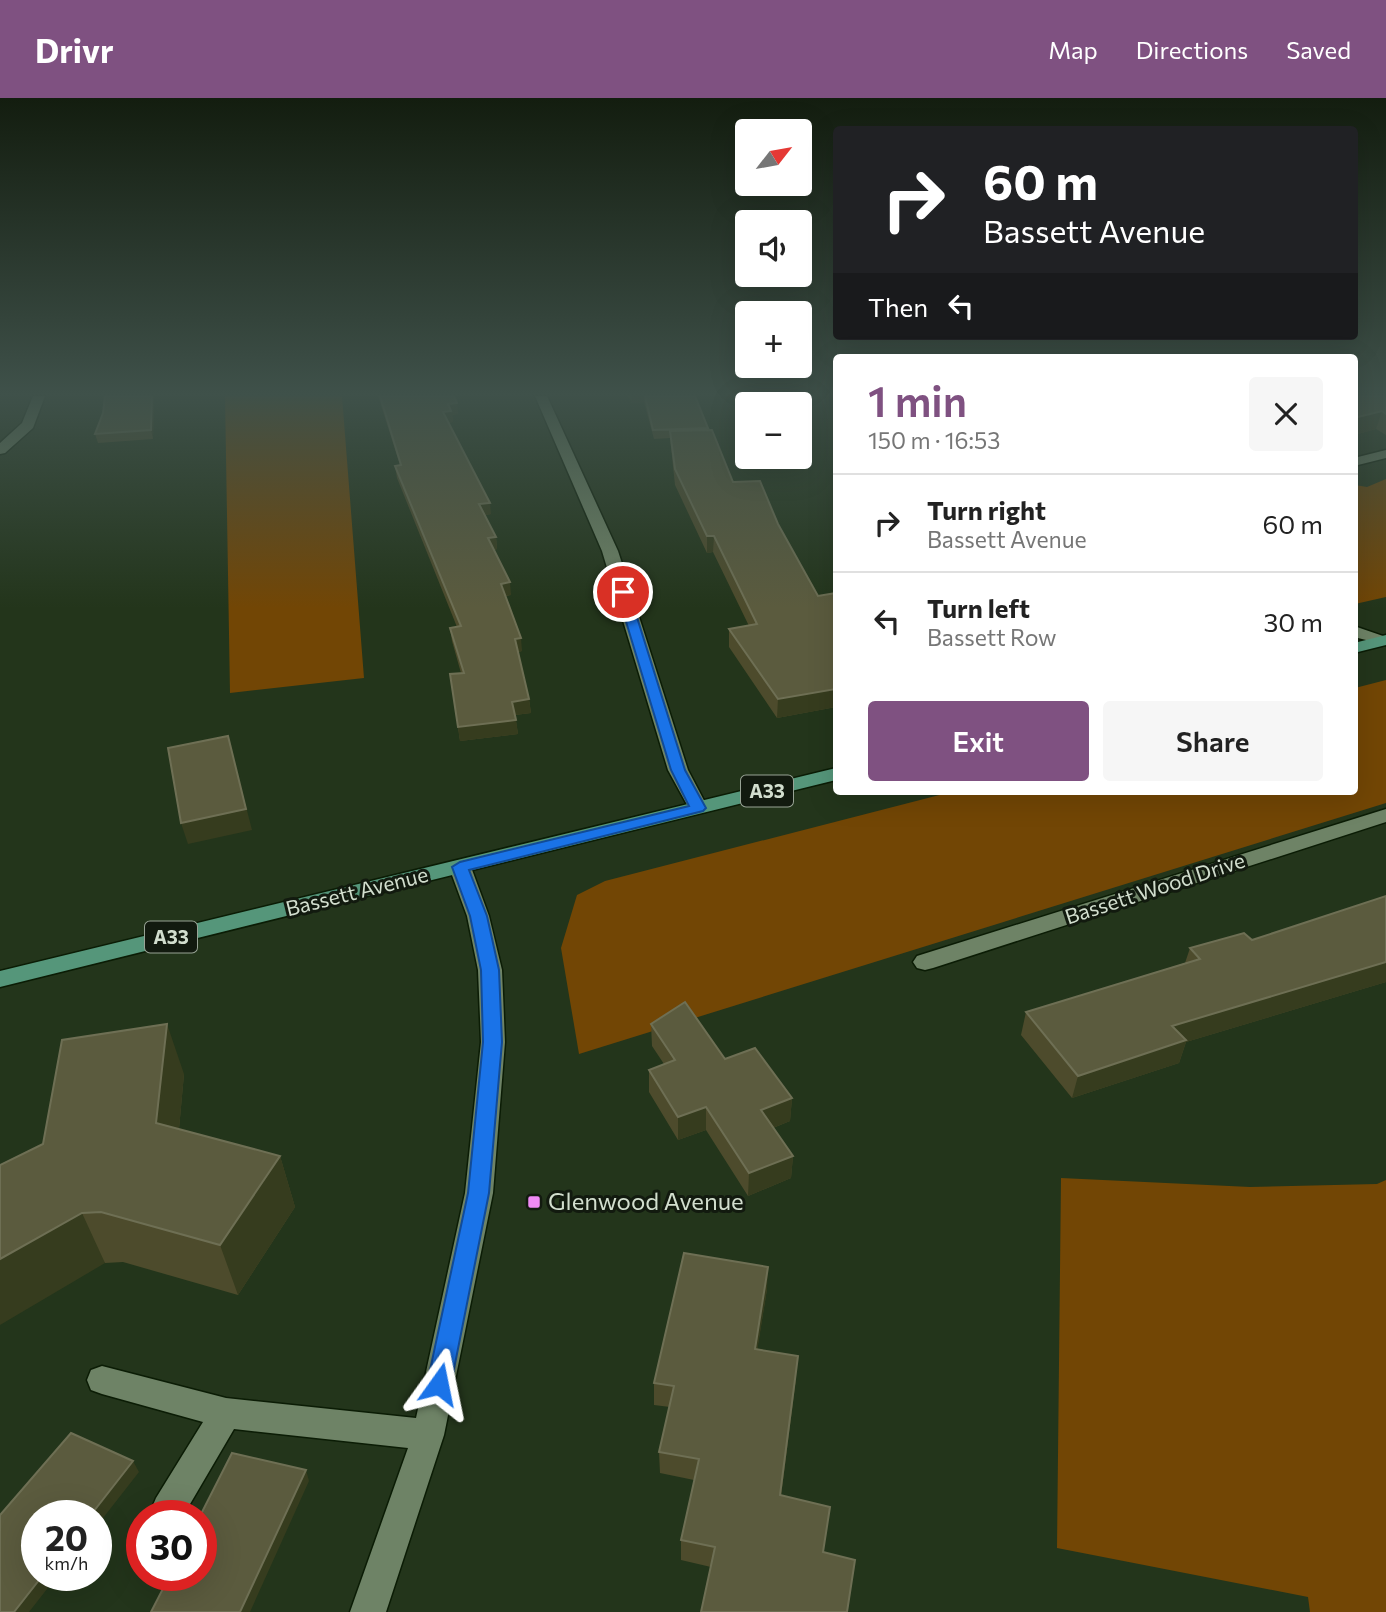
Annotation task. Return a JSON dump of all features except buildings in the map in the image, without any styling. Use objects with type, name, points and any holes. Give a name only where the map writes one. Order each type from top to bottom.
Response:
[{"type":"main road","points":[[1358,647],[1384,640]]},
{"type":"main road","name":"Bassett Avenue","points":[[0,979],[833,775]]},
{"type":"street","points":[[572,467],[610,551],[678,770],[698,808]]},
{"type":"street","points":[[1358,632],[1384,640]]},
{"type":"street","name":"Bassett Wood Drive","points":[[925,962],[1386,815]]},
{"type":"street","points":[[369,1612],[428,1435],[479,1193],[492,1042],[490,970],[478,916],[460,867]]},
{"type":"street","points":[[102,1380],[226,1413],[428,1435]]},
{"type":"street","points":[[174,1500],[226,1413]]},
{"type":"shaded area","points":[[226,467],[348,467],[364,678],[230,693]]},
{"type":"shaded area","points":[[1386,479],[1386,597],[1358,603],[1358,486],[1367,487]]},
{"type":"shaded area","points":[[1386,680],[1386,803],[579,1054],[561,948],[577,895],[605,881],[939,795],[1358,795],[1358,687]]},
{"type":"shaded area","points":[[1061,1178],[1250,1187],[1377,1184],[1386,1180],[1386,1612],[1310,1612],[1308,1597],[1057,1548]]},
{"type":"place","name":"Glenwood Avenue","points":[[534,1202]]},
{"type":"route","points":[[439,1384],[479,1193],[492,1042],[490,970],[478,916],[460,867],[698,808],[678,770],[623,592]]}]
